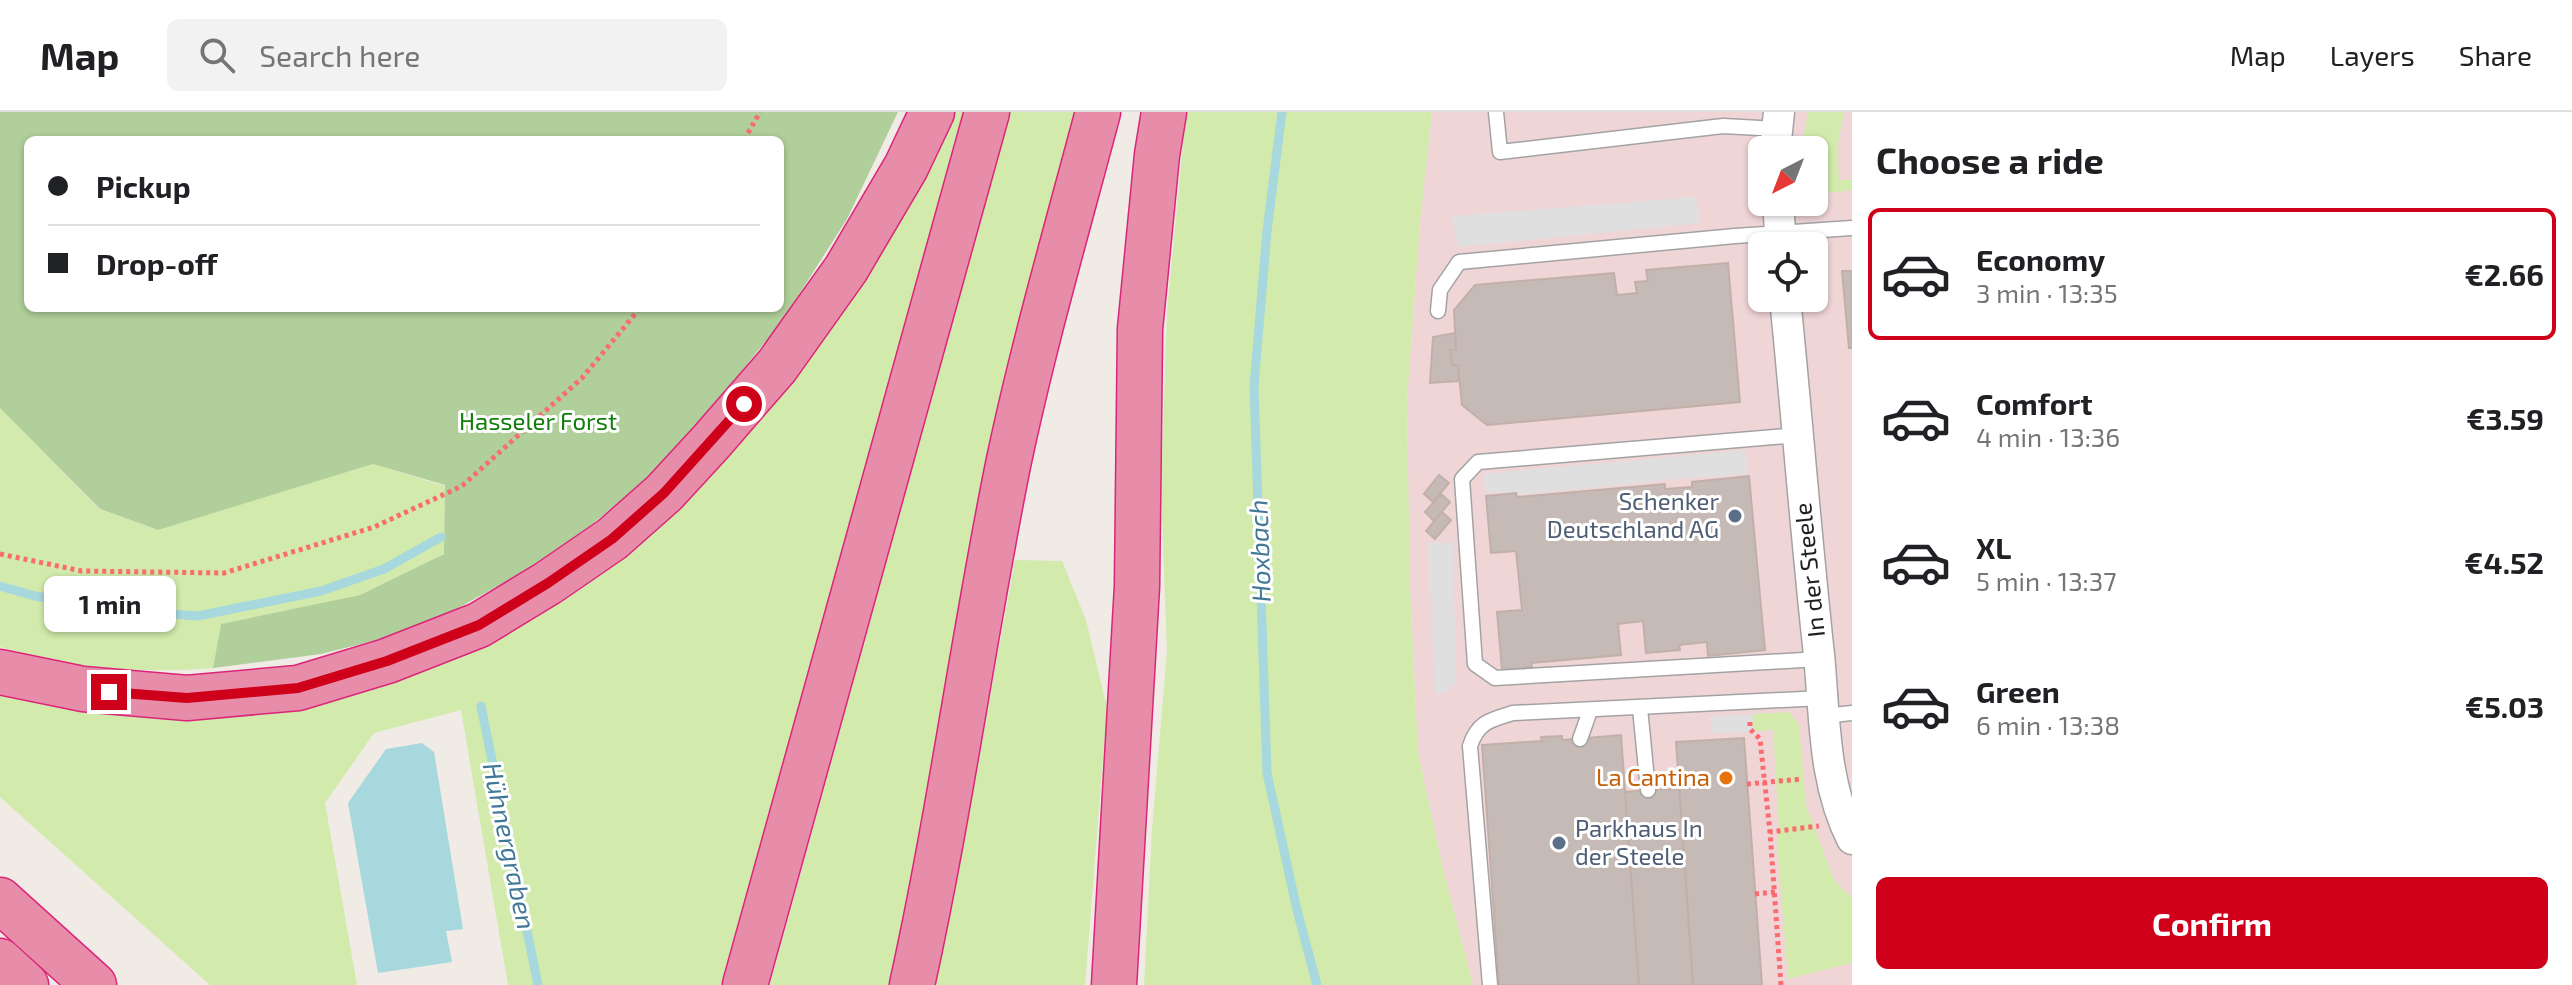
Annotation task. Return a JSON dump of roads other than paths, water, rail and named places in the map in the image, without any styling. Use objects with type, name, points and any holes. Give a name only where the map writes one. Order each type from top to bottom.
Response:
[{"type":"highway","points":[[0,672],[83,689],[187,698],[298,688],[387,661],[479,625],[612,539],[664,493],[711,442],[777,366],[846,269],[906,167],[932,112]]},
{"type":"highway","points":[[745,985],[987,112]]},
{"type":"highway","points":[[912,985],[935,881],[1009,463],[1043,319],[1098,112]]},
{"type":"highway","points":[[1114,985],[1137,586],[1140,329],[1164,112]]},
{"type":"highway","points":[[0,900],[96,984]]},
{"type":"highway","points":[[0,961],[26,985]]},
{"type":"street","name":"In der Steele","points":[[1786,312],[1819,659],[1833,709],[1831,775],[1847,828]]},
{"type":"lane","points":[[1496,112],[1500,152],[1723,126],[1777,130]]},
{"type":"lane","points":[[1828,232],[1852,228]]},
{"type":"lane","points":[[1438,311],[1440,290],[1459,262],[1748,237]]},
{"type":"lane","points":[[1798,435],[1478,462],[1462,479],[1475,664],[1495,678],[1819,659]]},
{"type":"lane","points":[[1490,985],[1470,746],[1475,732],[1490,720],[1513,713],[1749,703],[1833,709]]},
{"type":"lane","points":[[1640,708],[1648,790]]},
{"type":"lane","points":[[1580,739],[1590,711]]},
{"type":"water","points":[[422,743],[434,752],[463,929],[446,931],[452,962],[378,973],[348,803],[386,749]]},
{"type":"waterway","name":"Hoxbach","points":[[1282,112],[1267,231],[1254,386],[1267,773],[1317,985]]},
{"type":"waterway","name":"Hühnergraben","points":[[0,586],[35,596],[119,610],[198,616],[321,591],[384,569],[441,537]]},
{"type":"waterway","name":"Hühnergraben","points":[[481,706],[538,985]]},
{"type":"place","name":"Schenker Deutschland AG","points":[[1735,516]]},
{"type":"place","name":"La Cantina","points":[[1726,778]]},
{"type":"place","name":"Parkhaus In der Steele","points":[[1559,843]]},
{"type":"park label","name":"Hasseler Forst","points":[[538,422]]}]
